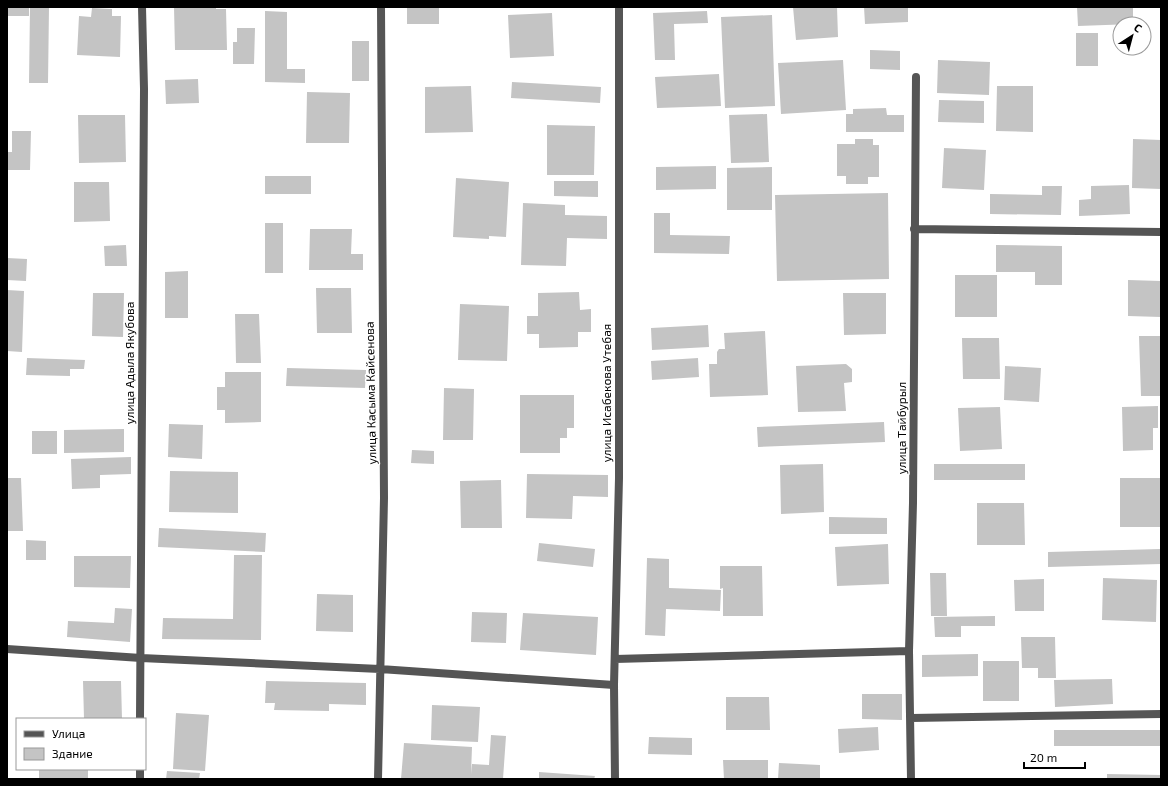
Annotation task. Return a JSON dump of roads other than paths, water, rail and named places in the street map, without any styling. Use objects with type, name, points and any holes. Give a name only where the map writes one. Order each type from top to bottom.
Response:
[{"type":"street","name":"улица Адыла Якубова","points":[[140,718],[144,89],[142,7]]},
{"type":"street","name":"улица Касыма Кайсенова","points":[[378,779],[384,498],[381,7]]},
{"type":"street","name":"улица Исабекова Утебая","points":[[615,779],[614,685],[619,478],[619,7]]},
{"type":"street","name":"улица Тайбурыл","points":[[911,779],[909,651],[913,503],[916,77]]},
{"type":"street","points":[[914,229],[1161,232]]},
{"type":"street","points":[[7,649],[141,658],[380,669],[614,685]]},
{"type":"street","points":[[615,659],[909,651]]},
{"type":"street","points":[[911,718],[1161,714]]}]
